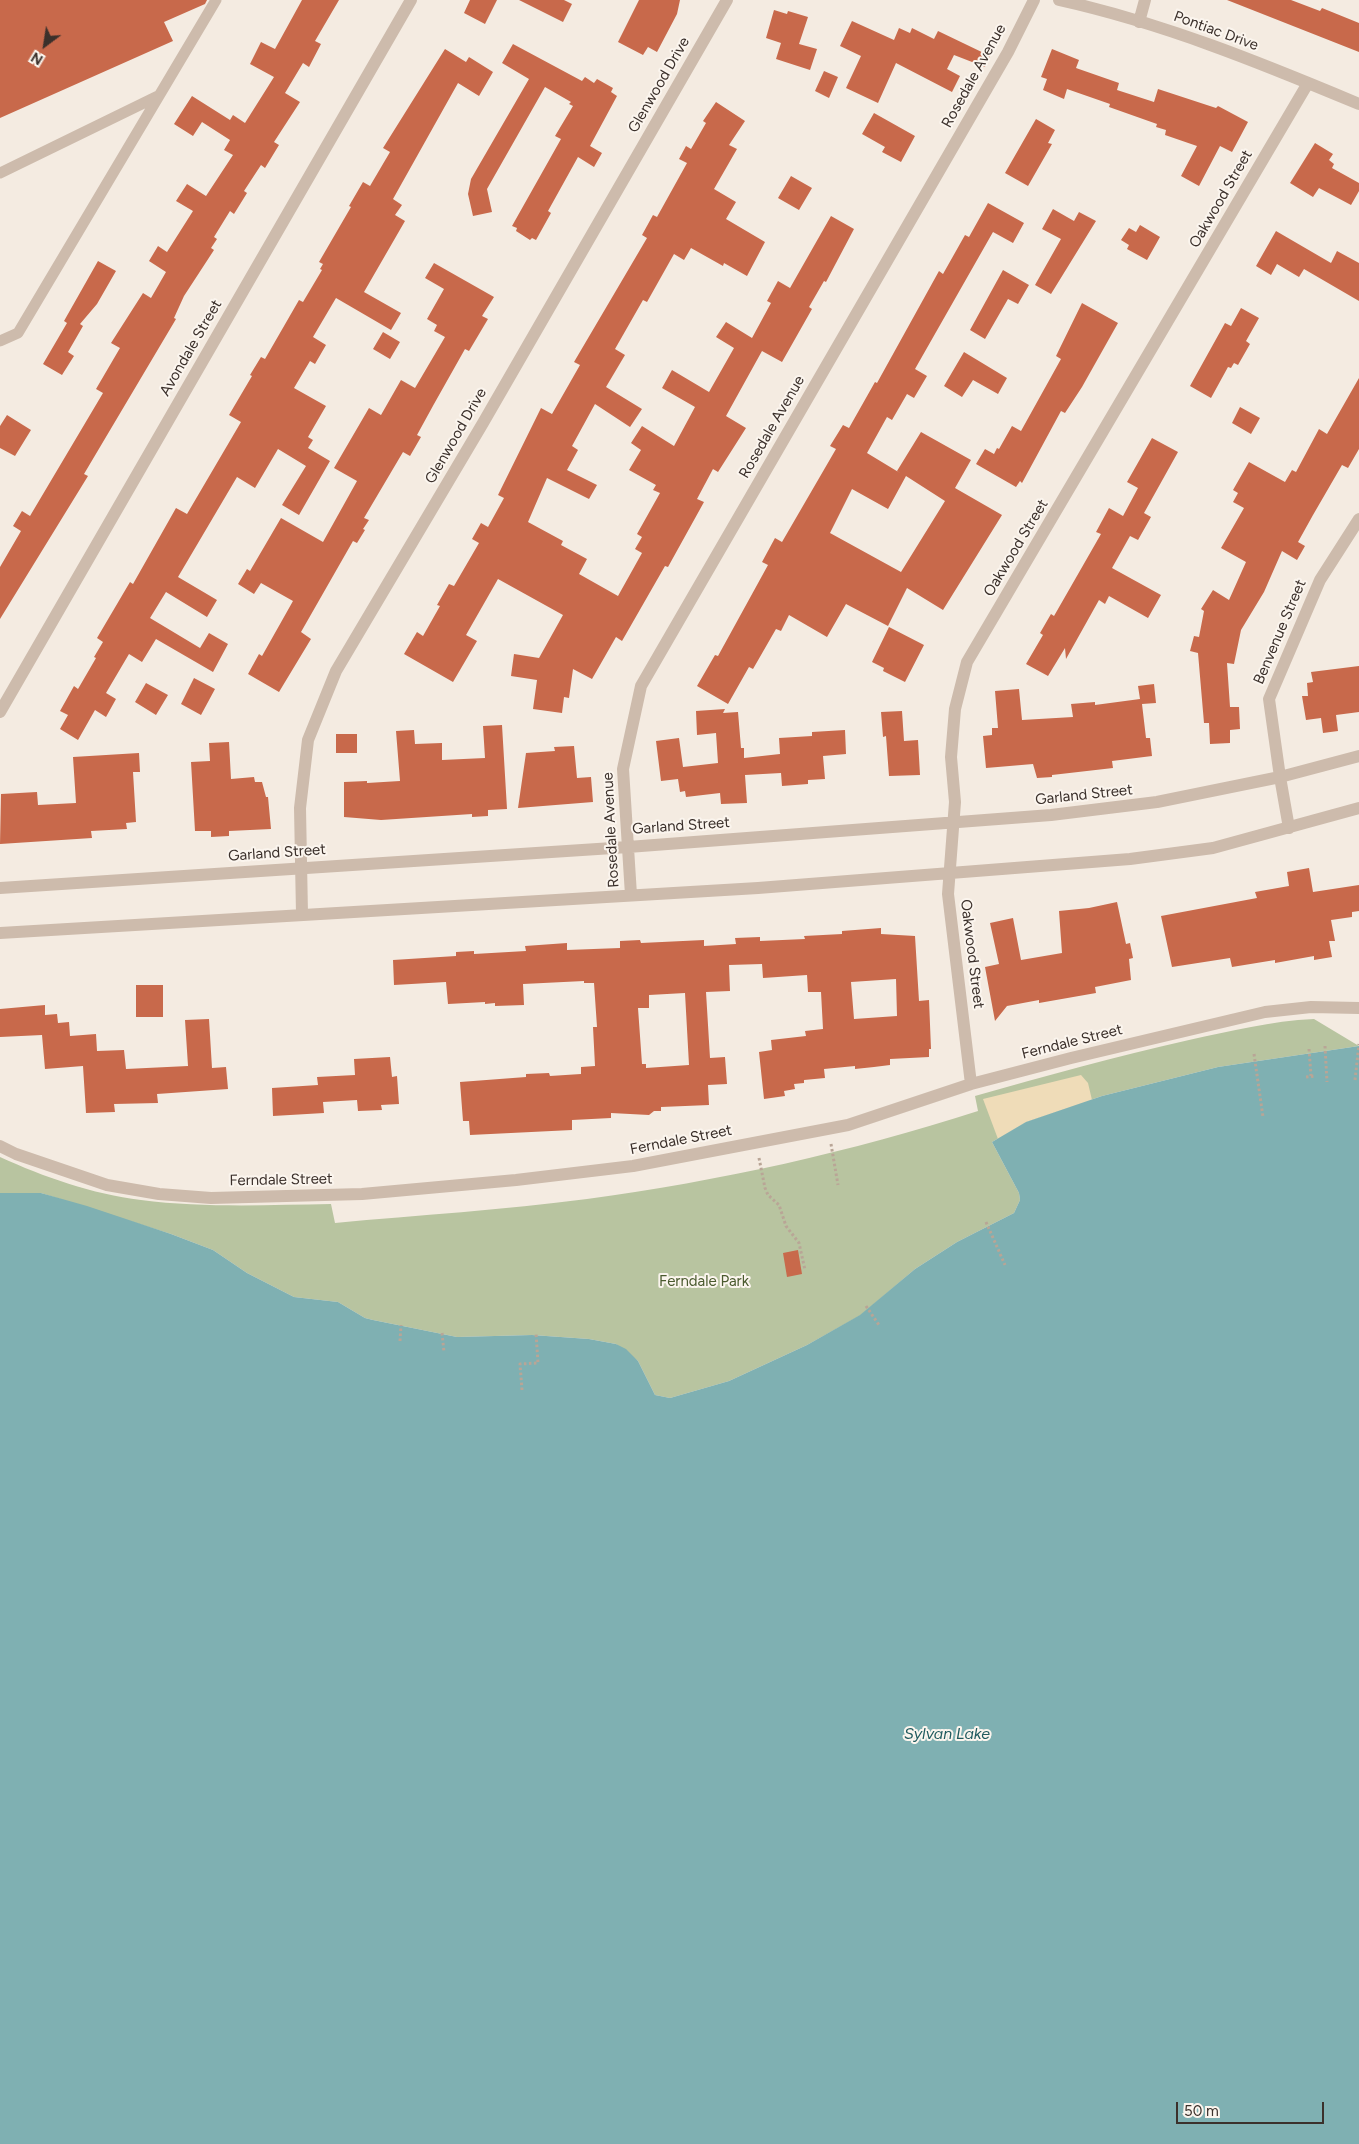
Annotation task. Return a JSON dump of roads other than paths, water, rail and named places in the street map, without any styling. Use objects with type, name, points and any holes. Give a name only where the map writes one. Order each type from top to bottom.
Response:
[{"type":"street","name":"Avondale Street","points":[[0,712],[411,0]]},
{"type":"street","name":"Glenwood Drive","points":[[302,914],[303,868],[300,808],[308,740],[336,671],[483,423],[727,0]]},
{"type":"street","name":"Rosedale Avenue","points":[[630,895],[623,769],[641,686],[1008,52],[1034,0]]},
{"type":"street","name":"Pontiac Drive","points":[[1059,0],[1139,22],[1245,57],[1359,104]]},
{"type":"street","points":[[1139,22],[1145,0]]},
{"type":"street","name":"Oakwood Street","points":[[971,1084],[948,894],[955,802],[951,757],[955,709],[967,662],[1308,83]]},
{"type":"street","name":"Benvenue Street","points":[[1290,828],[1280,777],[1269,699],[1320,580],[1359,519]]},
{"type":"street","name":"Garland Street","points":[[0,888],[628,847],[1118,809],[1280,777],[1359,756]]},
{"type":"street","points":[[0,933],[758,888],[1184,852],[1234,843],[1359,808]]},
{"type":"street","name":"Ferndale Street","points":[[0,1146],[16,1154],[107,1185],[159,1194],[211,1198],[362,1194],[633,1166],[848,1125],[971,1084],[1265,1012],[1311,1007],[1359,1008]]},
{"type":"lane","points":[[0,341],[18,332],[216,0]]},
{"type":"lane","points":[[0,172],[159,96]]},
{"type":"water","name":"Sylvan Lake","points":[[1359,1046],[1359,2144],[0,2144],[0,1193],[41,1193],[171,1234],[213,1250],[247,1273],[294,1297],[338,1302],[365,1318],[373,1320],[457,1337],[532,1335],[589,1339],[616,1344],[626,1349],[638,1361],[655,1395],[670,1398],[729,1381],[807,1345],[860,1315],[915,1269],[957,1242],[1014,1213],[1020,1200],[1019,1193],[992,1142],[1026,1122],[1102,1096],[1218,1067]]},
{"type":"park label","name":"Ferndale Park","points":[[704,1282]]}]
